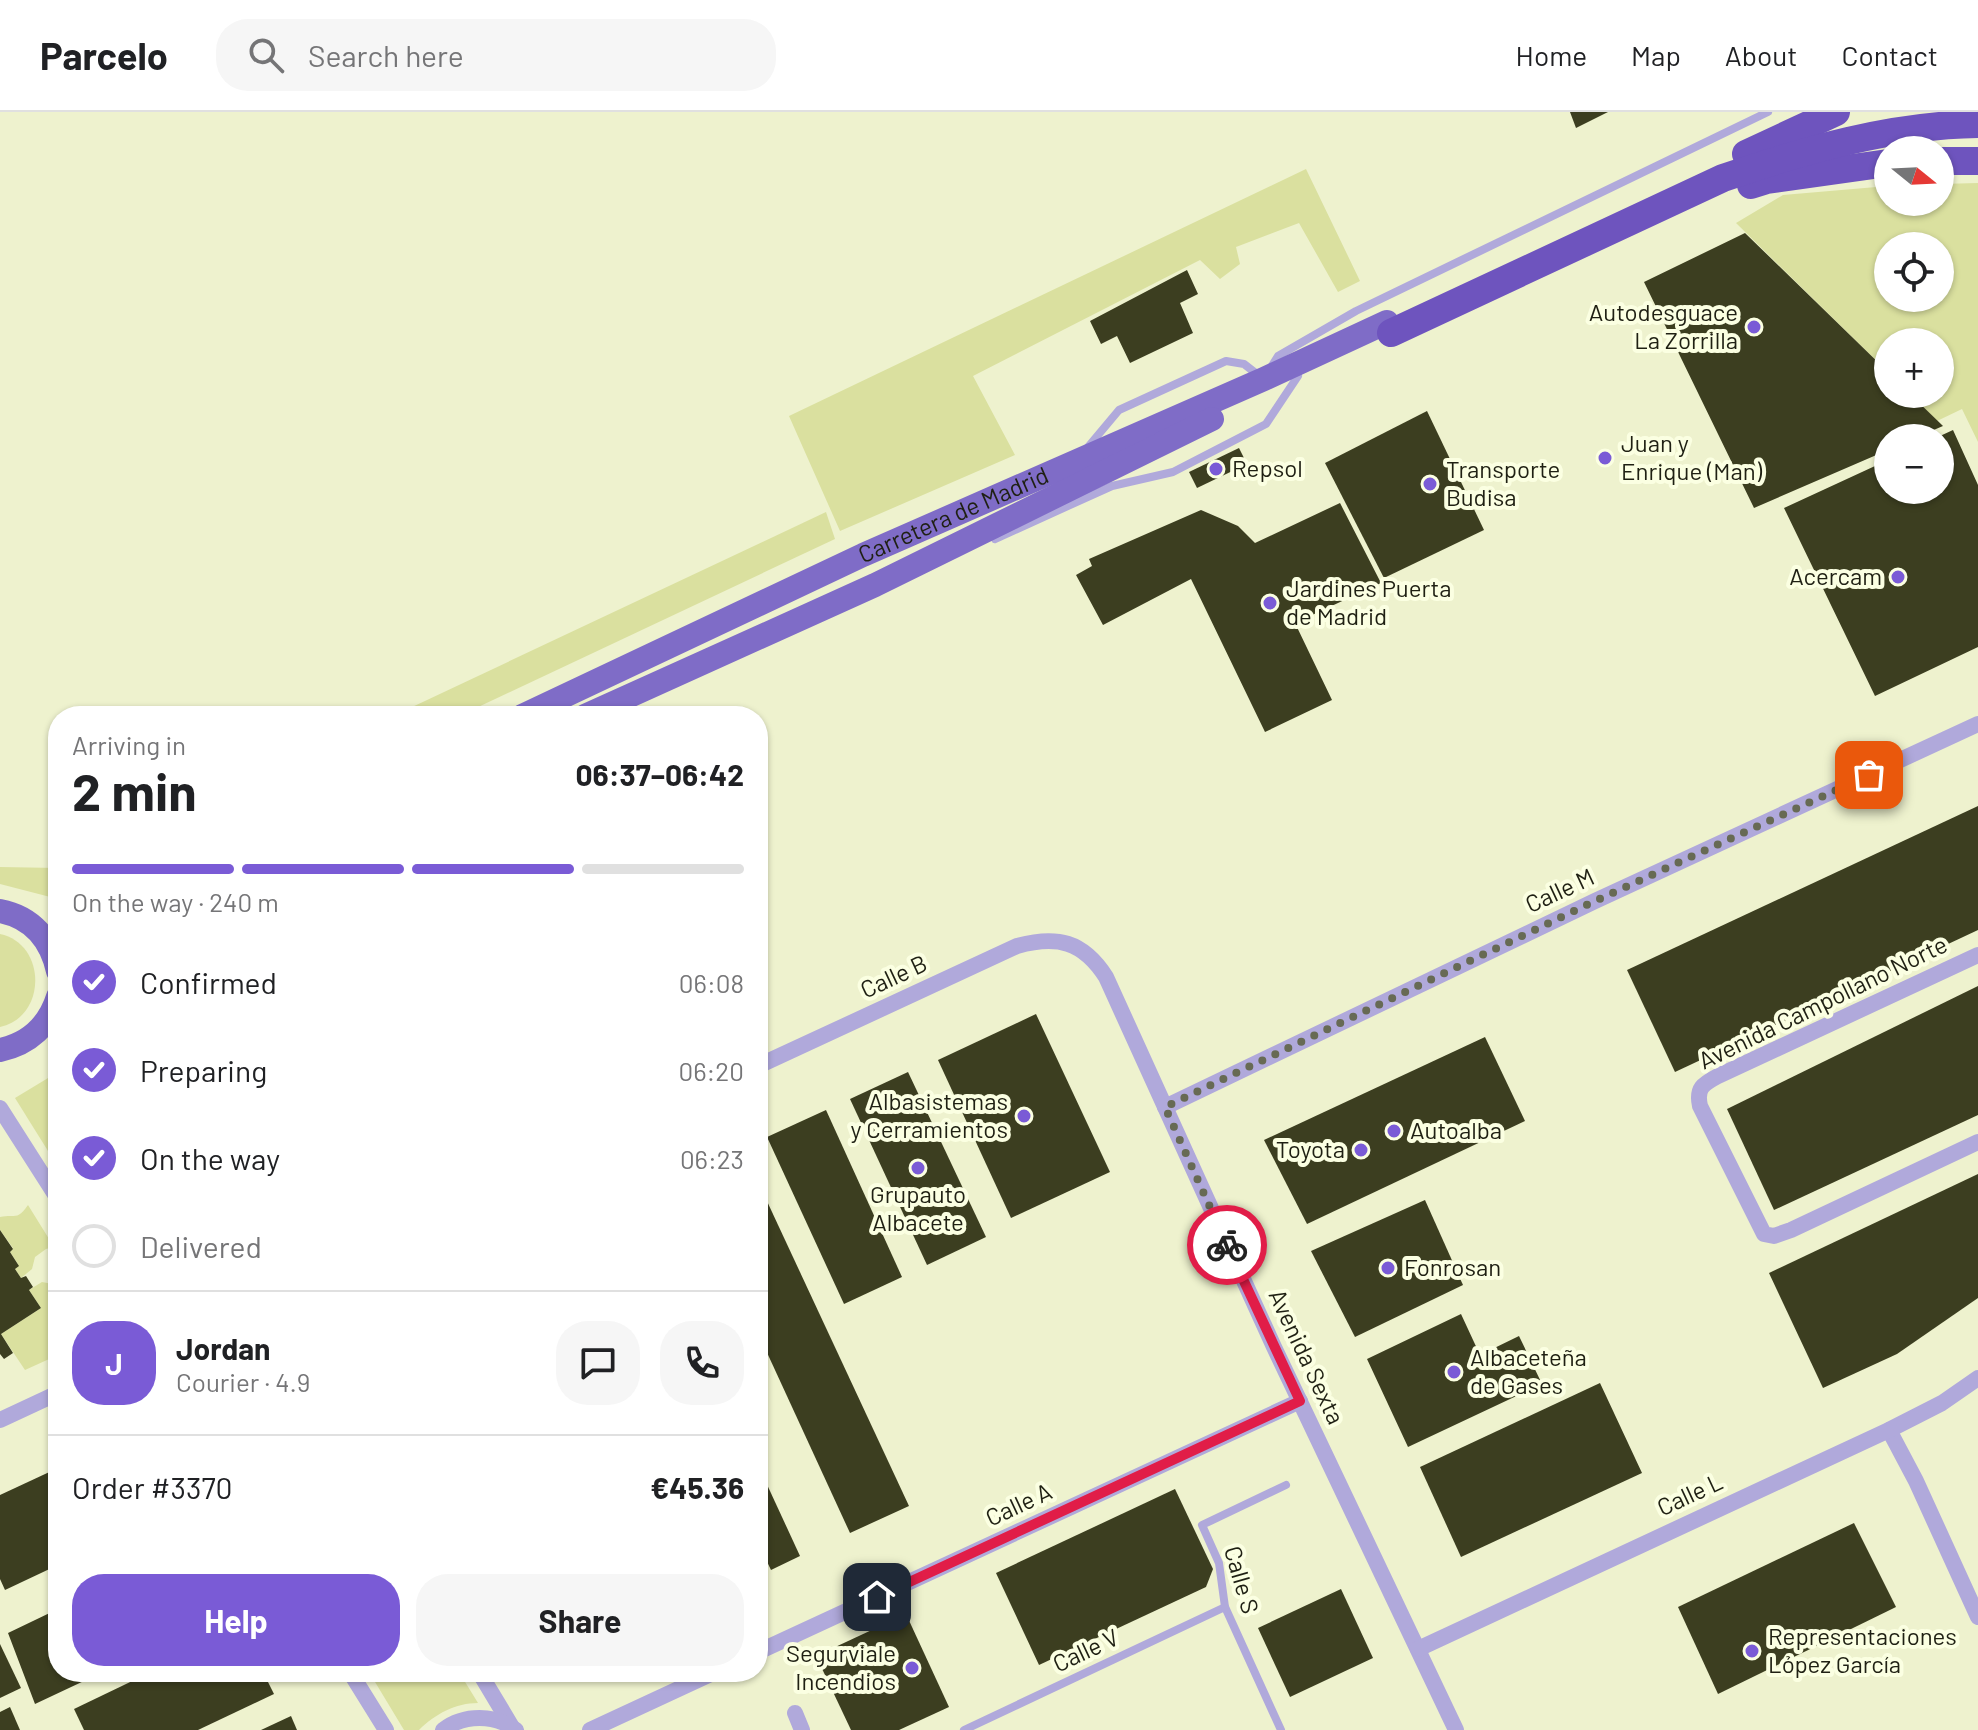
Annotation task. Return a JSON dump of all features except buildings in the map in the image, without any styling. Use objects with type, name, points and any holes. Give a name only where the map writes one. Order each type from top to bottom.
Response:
[{"type":"highway","points":[[1389,327],[1836,114]]},
{"type":"highway","points":[[1389,327],[1635,220],[1723,178],[1856,138],[1978,124]]},
{"type":"highway","points":[[1954,161],[1978,161]]},
{"type":"highway","points":[[1635,220],[1767,180],[1874,165]]},
{"type":"main road","name":"Carretera de Madrid","points":[[543,706],[863,555],[1389,327]]},
{"type":"main road","name":"Carretera de Madrid","points":[[607,706],[875,585],[1298,376],[1389,327]]},
{"type":"main road","points":[[0,911],[48,925]]},
{"type":"main road","points":[[0,1050],[17,1046],[40,1030],[48,1018]]},
{"type":"street","name":"Calle M","points":[[1165,1107],[1595,901],[1978,724]]},
{"type":"street","name":"Avenida Sexta","points":[[1052,939],[1088,953],[1106,977],[1300,1401],[1456,1730]]},
{"type":"street","name":"Calle B","points":[[768,1061],[1017,946],[1052,939]]},
{"type":"street","name":"Avenida Campollano Norte","points":[[1978,955],[1718,1076],[1703,1084],[1697,1094],[1700,1106],[1764,1234],[1774,1236],[1978,1142]]},
{"type":"street","points":[[0,1108],[48,1183]]},
{"type":"street","name":"Calle L","points":[[1418,1649],[1889,1430],[1942,1403],[1978,1378]]},
{"type":"street","points":[[0,1420],[48,1398]]},
{"type":"street","name":"Calle A","points":[[768,1647],[1300,1401]]},
{"type":"street","points":[[1889,1430],[1916,1481],[1978,1617]]},
{"type":"street","points":[[356,1682],[386,1730]]},
{"type":"street","points":[[485,1682],[514,1728]]},
{"type":"street","points":[[590,1730],[693,1682]]},
{"type":"street","points":[[795,1713],[802,1730]]},
{"type":"street","points":[[443,1730],[463,1720],[479,1717],[500,1721],[514,1728]]},
{"type":"lane","points":[[1264,379],[1278,356],[1356,311],[1768,112]]},
{"type":"lane","points":[[982,545],[1112,486],[1173,472],[1266,424],[1298,376]]},
{"type":"lane","points":[[875,585],[925,571],[954,558]]},
{"type":"lane","name":"Calle S","points":[[1281,1730],[1225,1607],[1219,1563],[1202,1525],[1286,1485]]},
{"type":"lane","name":"Calle V","points":[[964,1730],[1225,1607]]},
{"type":"green space","points":[[1306,169],[1360,281],[1338,292],[1299,223],[1236,247],[1240,264],[1220,279],[1200,260],[973,376],[1015,455],[840,531],[789,416]]},
{"type":"green space","points":[[1978,183],[1978,442],[1962,409],[1937,421],[1924,408],[1954,408],[1954,328],[1874,328],[1874,358],[1736,223],[1783,195],[1874,187],[1874,216],[1954,216],[1954,184]]},
{"type":"green space","points":[[826,512],[835,539],[480,706],[414,706]]},
{"type":"green space","points":[[0,867],[48,868],[48,896],[0,884]]},
{"type":"green space","points":[[0,934],[15,940],[26,951],[33,965],[35,980],[33,996],[26,1010],[15,1021],[0,1027]]},
{"type":"green space","points":[[48,1078],[48,1151],[15,1098]]},
{"type":"green space","points":[[28,1205],[48,1237],[48,1248],[35,1257],[32,1269],[21,1278],[15,1269],[18,1264],[10,1252],[13,1248],[0,1230],[0,1217],[18,1215]]},
{"type":"green space","points":[[42,1282],[48,1283],[48,1360],[25,1370],[1,1334],[41,1308],[29,1290]]},
{"type":"green space","points":[[375,1682],[465,1682],[478,1703],[446,1710],[419,1730],[404,1730]]},
{"type":"way so far","points":[[1227,1245],[1165,1107],[1595,901],[1869,775]]},
{"type":"place","name":"Autodesguace La Zorrilla","points":[[1754,327]]},
{"type":"place","name":"Juan y Enrique (Man)","points":[[1605,458]]},
{"type":"place","name":"Repsol","points":[[1216,469]]},
{"type":"place","name":"Transporte Budisa","points":[[1430,484]]},
{"type":"place","name":"Acercam","points":[[1898,577]]},
{"type":"place","name":"Jardines Puerta de Madrid","points":[[1270,603]]},
{"type":"place","name":"Albasistemas y Cerramientos","points":[[1024,1116]]},
{"type":"place","name":"Autoalba","points":[[1394,1131]]},
{"type":"place","name":"Toyota","points":[[1361,1150]]},
{"type":"place","name":"Grupauto Albacete","points":[[918,1168]]},
{"type":"place","name":"Fonrosan","points":[[1388,1268]]},
{"type":"place","name":"Albaceteña de Gases","points":[[1454,1372]]},
{"type":"place","name":"Representaciones López García","points":[[1752,1651]]},
{"type":"place","name":"Segurviale Incendios","points":[[912,1668]]},
{"type":"route","points":[[877,1597],[1300,1401],[1227,1245]]}]
